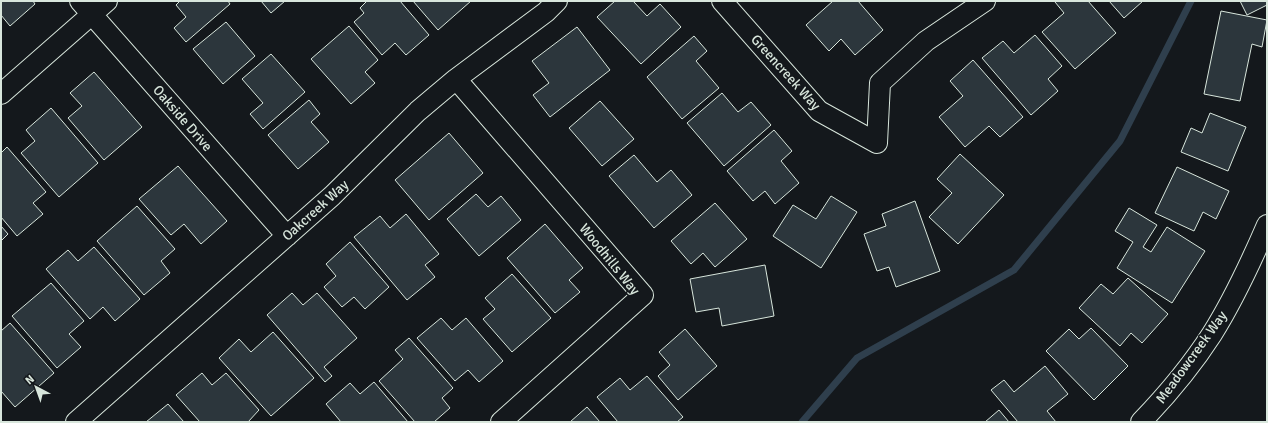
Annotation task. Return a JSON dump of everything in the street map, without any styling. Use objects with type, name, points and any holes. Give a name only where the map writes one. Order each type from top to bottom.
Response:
[{"type":"street","points":[[1,94],[86,8],[106,1]]},
{"type":"street","name":"Oakcreek Way","points":[[76,422],[332,196],[418,111],[456,78],[546,12],[557,1]]},
{"type":"street","name":"Greencreek Way","points":[[722,1],[819,111],[877,143],[880,83],[926,41],[985,1]]},
{"type":"street","name":"Oakside Drive","points":[[86,8],[287,236]]},
{"type":"street","name":"Woodhills Way","points":[[456,78],[643,295],[501,422]]},
{"type":"street","name":"Meadowcreek Way","points":[[1141,422],[1184,372],[1212,334],[1251,262],[1267,224]]},
{"type":"building","points":[[1,1],[33,1],[35,4],[10,26],[1,15]]},
{"type":"building","points":[[180,1],[228,1],[230,4],[186,42],[174,28],[186,17],[176,5]]},
{"type":"building","points":[[261,1],[285,1],[271,13]]},
{"type":"building","points":[[367,1],[400,1],[429,35],[406,55],[395,43],[382,55],[354,22],[364,13],[360,8]]},
{"type":"building","points":[[413,1],[471,1],[438,30]]},
{"type":"building","points":[[615,1],[633,1],[647,16],[660,4],[681,27],[641,64],[597,17]]},
{"type":"building","points":[[833,1],[858,1],[883,30],[855,55],[841,39],[829,51],[806,25]]},
{"type":"building","points":[[1088,1],[1116,33],[1075,69],[1042,32],[1064,13],[1055,2]]},
{"type":"building","points":[[1109,1],[1143,1],[1124,18]]},
{"type":"building","points":[[1240,1],[1267,1],[1267,5],[1247,15]]},
{"type":"building","points":[[1221,11],[1267,20],[1262,47],[1252,44],[1240,101],[1204,94]]},
{"type":"building","points":[[226,22],[255,56],[223,84],[193,49]]},
{"type":"building","points":[[349,26],[378,60],[365,72],[375,83],[351,104],[311,59]]},
{"type":"building","points":[[577,27],[610,70],[550,117],[533,95],[549,83],[532,61]]},
{"type":"building","points":[[1035,35],[1062,66],[1048,79],[1058,91],[1031,115],[982,58],[1003,41],[1014,53]]},
{"type":"building","points":[[694,36],[707,51],[696,61],[719,88],[682,119],[647,77]]},
{"type":"building","points":[[271,54],[305,92],[263,129],[250,114],[263,103],[242,79]]},
{"type":"building","points":[[973,60],[1023,117],[1000,137],[989,126],[965,147],[939,117],[963,96],[950,81]]},
{"type":"building","points":[[94,72],[142,127],[104,160],[68,118],[82,106],[70,93]]},
{"type":"building","points":[[722,93],[738,112],[751,102],[771,125],[724,166],[687,123]]},
{"type":"building","points":[[309,100],[320,114],[311,122],[329,142],[298,169],[268,135]]},
{"type":"building","points":[[600,101],[634,139],[602,166],[569,128]]},
{"type":"building","points":[[51,108],[98,163],[59,197],[21,153],[35,141],[26,130]]},
{"type":"building","points":[[1210,113],[1246,127],[1228,171],[1181,152],[1191,128],[1202,133]]},
{"type":"building","points":[[774,130],[792,151],[781,161],[799,183],[775,204],[765,191],[753,201],[727,171]]},
{"type":"building","points":[[449,133],[483,173],[429,220],[395,180]]},
{"type":"building","points":[[7,147],[46,192],[33,203],[43,214],[17,236],[1,217],[1,153]]},
{"type":"building","points":[[960,154],[1004,195],[958,244],[929,217],[952,193],[937,179]]},
{"type":"building","points":[[634,155],[657,182],[671,170],[692,195],[654,228],[609,176]]},
{"type":"building","points":[[178,166],[227,221],[201,244],[184,224],[171,235],[139,199]]},
{"type":"building","points":[[1177,167],[1229,191],[1216,219],[1203,212],[1194,231],[1155,213]]},
{"type":"building","points":[[476,194],[488,207],[501,196],[521,220],[479,256],[447,219]]},
{"type":"building","points":[[831,196],[857,212],[821,268],[773,236],[793,205],[816,219]]},
{"type":"building","points":[[915,201],[940,271],[896,287],[889,267],[877,271],[864,234],[886,226],[882,214]]},
{"type":"building","points":[[715,203],[747,239],[715,267],[703,253],[691,264],[671,241]]},
{"type":"building","points":[[137,206],[175,249],[161,261],[170,273],[144,295],[97,241]]},
{"type":"building","points":[[1129,208],[1157,225],[1143,247],[1151,252],[1167,227],[1205,251],[1172,303],[1117,268],[1133,242],[1115,231]]},
{"type":"building","points":[[406,214],[439,254],[425,265],[435,277],[407,300],[354,237],[380,216],[390,228]]},
{"type":"building","points":[[545,224],[583,268],[569,280],[580,292],[555,313],[507,258]]},
{"type":"building","points":[[1,226],[8,234],[1,241]]},
{"type":"building","points":[[350,242],[389,287],[365,309],[354,297],[342,307],[324,287],[336,276],[326,264]]},
{"type":"building","points":[[94,247],[140,299],[115,321],[103,307],[90,319],[46,269],[68,250],[78,261]]},
{"type":"building","points":[[765,265],[774,316],[722,326],[719,308],[696,312],[690,279]]},
{"type":"building","points":[[512,274],[551,318],[512,352],[483,319],[495,309],[485,298]]},
{"type":"building","points":[[1128,278],[1168,314],[1142,343],[1131,333],[1120,346],[1079,308],[1101,284],[1113,294]]},
{"type":"building","points":[[51,283],[84,321],[69,334],[81,347],[57,368],[12,316]]},
{"type":"building","points":[[292,293],[303,305],[317,293],[357,338],[324,367],[332,376],[325,382],[267,315]]},
{"type":"building","points":[[441,318],[452,330],[466,318],[503,361],[479,382],[468,370],[455,381],[417,338]]},
{"type":"building","points":[[10,323],[54,373],[15,407],[1,391],[1,331]]},
{"type":"building","points":[[1091,328],[1128,366],[1094,400],[1046,351],[1069,329],[1079,339]]},
{"type":"building","points":[[685,329],[717,366],[678,400],[658,376],[670,365],[659,352]]},
{"type":"building","points":[[273,332],[314,378],[271,416],[219,358],[239,339],[251,352]]},
{"type":"building","points":[[409,338],[453,388],[442,398],[450,408],[434,422],[415,422],[379,381],[403,359],[395,350]]},
{"type":"building","points":[[1045,366],[1068,394],[1047,411],[1056,422],[1018,422],[991,390],[1004,380],[1014,392]]},
{"type":"building","points":[[202,373],[212,385],[226,373],[259,410],[248,422],[200,422],[176,395]]},
{"type":"building","points":[[647,376],[683,417],[677,422],[618,422],[597,397],[620,378],[630,390]]},
{"type":"building","points":[[374,382],[408,422],[341,422],[326,404],[350,383],[360,394]]},
{"type":"building","points":[[168,404],[184,422],[146,422]]},
{"type":"building","points":[[587,407],[600,422],[570,422]]},
{"type":"building","points":[[999,410],[1009,422],[985,422]]},
{"type":"waterway","points":[[802,422],[857,358],[1014,270],[1120,141],[1191,1]]}]
